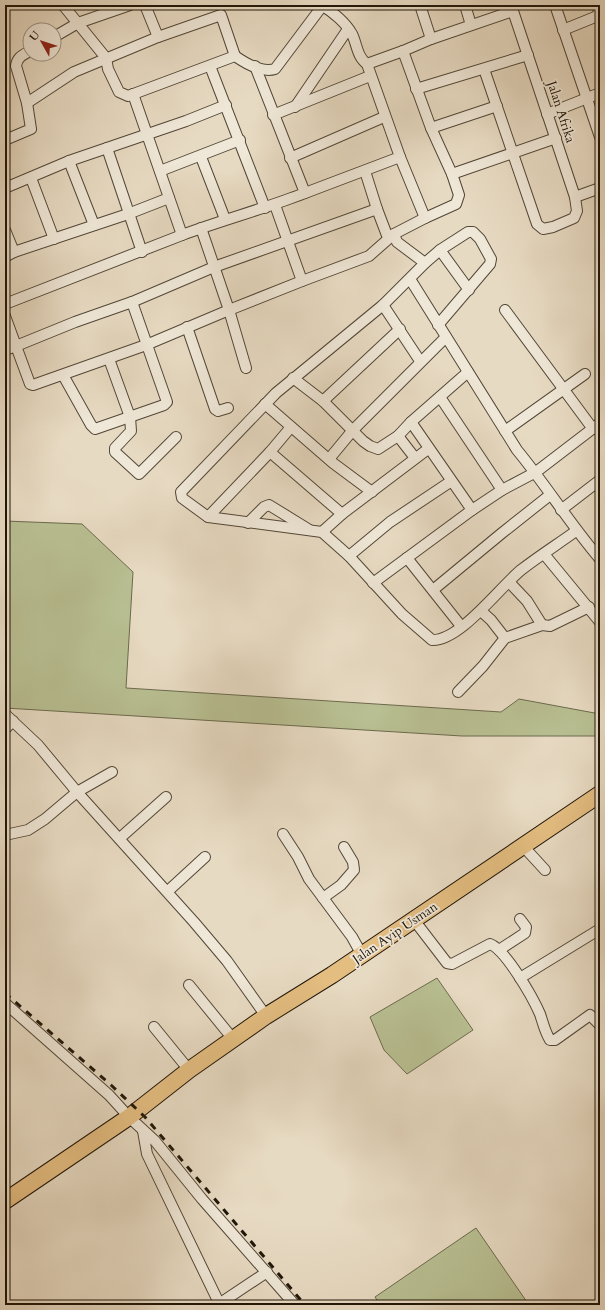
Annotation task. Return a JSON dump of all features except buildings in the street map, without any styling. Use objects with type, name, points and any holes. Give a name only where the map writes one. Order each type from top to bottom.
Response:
[{"type":"main road","name":"Jalan Ayip Usman","points":[[5,1201],[129,1117],[189,1070],[266,1016],[362,955],[600,794]]},
{"type":"street","points":[[63,5],[106,58],[108,69],[119,92],[128,96],[235,56]]},
{"type":"street","points":[[62,32],[78,23],[130,5]]},
{"type":"street","points":[[146,5],[158,37]]},
{"type":"street","points":[[217,5],[235,56],[244,63],[271,70],[278,67],[323,6],[331,11],[351,32],[362,60],[367,64],[384,117],[425,218]]},
{"type":"street","points":[[420,5],[431,39]]},
{"type":"street","points":[[465,5],[472,26]]},
{"type":"street","points":[[555,5],[600,137]]},
{"type":"street","points":[[563,30],[600,15],[597,5]]},
{"type":"street","points":[[367,64],[431,39],[472,26],[512,8]]},
{"type":"street","name":"Jalan Afrika","points":[[512,8],[575,197],[577,211],[574,218],[553,227],[543,229],[537,224],[513,153]]},
{"type":"street","points":[[27,103],[74,72],[158,37],[221,15]]},
{"type":"street","points":[[295,107],[348,29]]},
{"type":"street","points":[[5,316],[21,362],[30,384],[33,385],[63,376],[146,345],[186,327],[302,280],[369,256],[391,236],[456,204],[459,195],[452,174],[431,128],[403,51]]},
{"type":"street","points":[[416,89],[528,55]]},
{"type":"street","points":[[5,140],[31,129],[27,103],[16,66],[17,61],[22,56]]},
{"type":"street","points":[[210,66],[240,140],[270,207],[287,240],[302,280]]},
{"type":"street","points":[[255,66],[273,116],[304,193]]},
{"type":"street","points":[[484,69],[513,153]]},
{"type":"street","points":[[273,116],[370,76]]},
{"type":"street","points":[[548,114],[600,92]]},
{"type":"street","points":[[133,94],[182,236]]},
{"type":"street","points":[[5,188],[32,178],[69,161],[226,105]]},
{"type":"street","points":[[431,128],[497,106]]},
{"type":"street","points":[[290,158],[384,117]]},
{"type":"street","points":[[452,174],[556,138]]},
{"type":"street","points":[[160,171],[200,157],[240,140]]},
{"type":"street","points":[[107,148],[142,252]]},
{"type":"street","points":[[200,157],[225,219]]},
{"type":"street","points":[[5,304],[225,219],[270,207],[400,157]]},
{"type":"street","points":[[69,161],[94,225]]},
{"type":"street","points":[[365,171],[377,209],[391,236],[424,263]]},
{"type":"street","points":[[32,178],[54,239]]},
{"type":"street","points":[[575,197],[600,188]]},
{"type":"street","points":[[5,230],[10,254],[128,214],[169,198]]},
{"type":"street","points":[[5,350],[75,322],[132,302],[214,267],[377,209]]},
{"type":"street","points":[[201,228],[229,310],[246,368]]},
{"type":"street","points":[[438,325],[485,272],[492,259],[480,239],[472,232],[468,232],[440,250],[424,263],[383,305],[293,378],[265,404],[180,494],[188,503],[208,517],[322,532],[349,556],[402,614],[429,638],[435,640],[442,638],[481,611],[521,570],[576,531]]},
{"type":"street","points":[[440,250],[469,290]]},
{"type":"street","points":[[410,279],[505,431],[536,472],[550,495],[576,531],[600,559]]},
{"type":"street","points":[[63,376],[91,425],[95,429],[164,405],[167,402],[132,302]]},
{"type":"street","points":[[383,305],[420,361]]},
{"type":"street","points":[[373,583],[472,510],[502,490],[536,472],[596,426],[564,390],[505,310]]},
{"type":"street","points":[[186,327],[215,409],[218,411],[228,408]]},
{"type":"street","points":[[323,401],[400,329]]},
{"type":"street","points":[[329,459],[353,430],[420,361],[446,337]]},
{"type":"street","points":[[109,359],[130,417],[131,431],[114,450],[136,473],[141,473],[176,437]]},
{"type":"street","points":[[293,378],[323,401],[363,441],[378,449],[398,436],[411,422],[468,372]]},
{"type":"street","points":[[505,431],[585,374]]},
{"type":"street","points":[[440,397],[502,490]]},
{"type":"street","points":[[265,404],[329,459],[372,492]]},
{"type":"street","points":[[411,422],[450,482],[472,510]]},
{"type":"street","points":[[208,517],[270,452],[291,427]]},
{"type":"street","points":[[398,436],[415,458]]},
{"type":"street","points":[[322,532],[342,514],[428,449]]},
{"type":"street","points":[[270,452],[342,514]]},
{"type":"street","points":[[349,556],[390,522],[450,482]]},
{"type":"street","points":[[561,510],[598,485]]},
{"type":"street","points":[[433,590],[550,495]]},
{"type":"street","points":[[248,523],[264,507],[269,505],[311,531]]},
{"type":"street","points":[[544,554],[600,622]]},
{"type":"street","points":[[407,558],[461,626]]},
{"type":"street","points":[[509,582],[527,602],[542,625]]},
{"type":"street","points":[[458,692],[483,666],[505,638],[542,625],[550,626],[589,607]]},
{"type":"street","points":[[481,611],[491,620],[505,638]]},
{"type":"street","points":[[5,729],[9,717],[38,745],[77,792],[168,891],[227,961],[266,1016]]},
{"type":"street","points":[[5,835],[28,830],[46,819],[77,792],[112,772]]},
{"type":"street","points":[[120,838],[166,797]]},
{"type":"street","points":[[283,834],[298,857],[309,879],[352,937],[362,955]]},
{"type":"street","points":[[523,846],[545,870]]},
{"type":"street","points":[[323,898],[341,885],[354,870],[353,862],[344,847]]},
{"type":"street","points":[[168,891],[205,857]]},
{"type":"street","points":[[499,950],[525,932],[526,927],[520,919]]},
{"type":"street","points":[[414,920],[447,963],[452,964],[490,944],[499,950],[520,978],[539,1013],[550,1040],[555,1040],[590,1015],[600,1024]]},
{"type":"street","points":[[520,978],[600,929]]},
{"type":"street","points":[[189,985],[233,1040]]},
{"type":"street","points":[[5,1003],[109,1095],[154,1141],[202,1199],[295,1305]]},
{"type":"street","points":[[154,1027],[189,1070]]},
{"type":"street","points":[[143,1131],[147,1154],[219,1304],[267,1272]]},
{"type":"green space","points":[[5,521],[82,524],[133,572],[126,688],[501,712],[519,699],[600,714],[600,736],[462,736],[5,708]]},
{"type":"green space","points":[[437,978],[473,1030],[407,1074],[384,1050],[370,1017]]},
{"type":"green space","points":[[476,1228],[529,1305],[380,1305],[375,1297]]},
{"type":"railway","points":[[5,993],[111,1085],[145,1117],[305,1305]]}]
